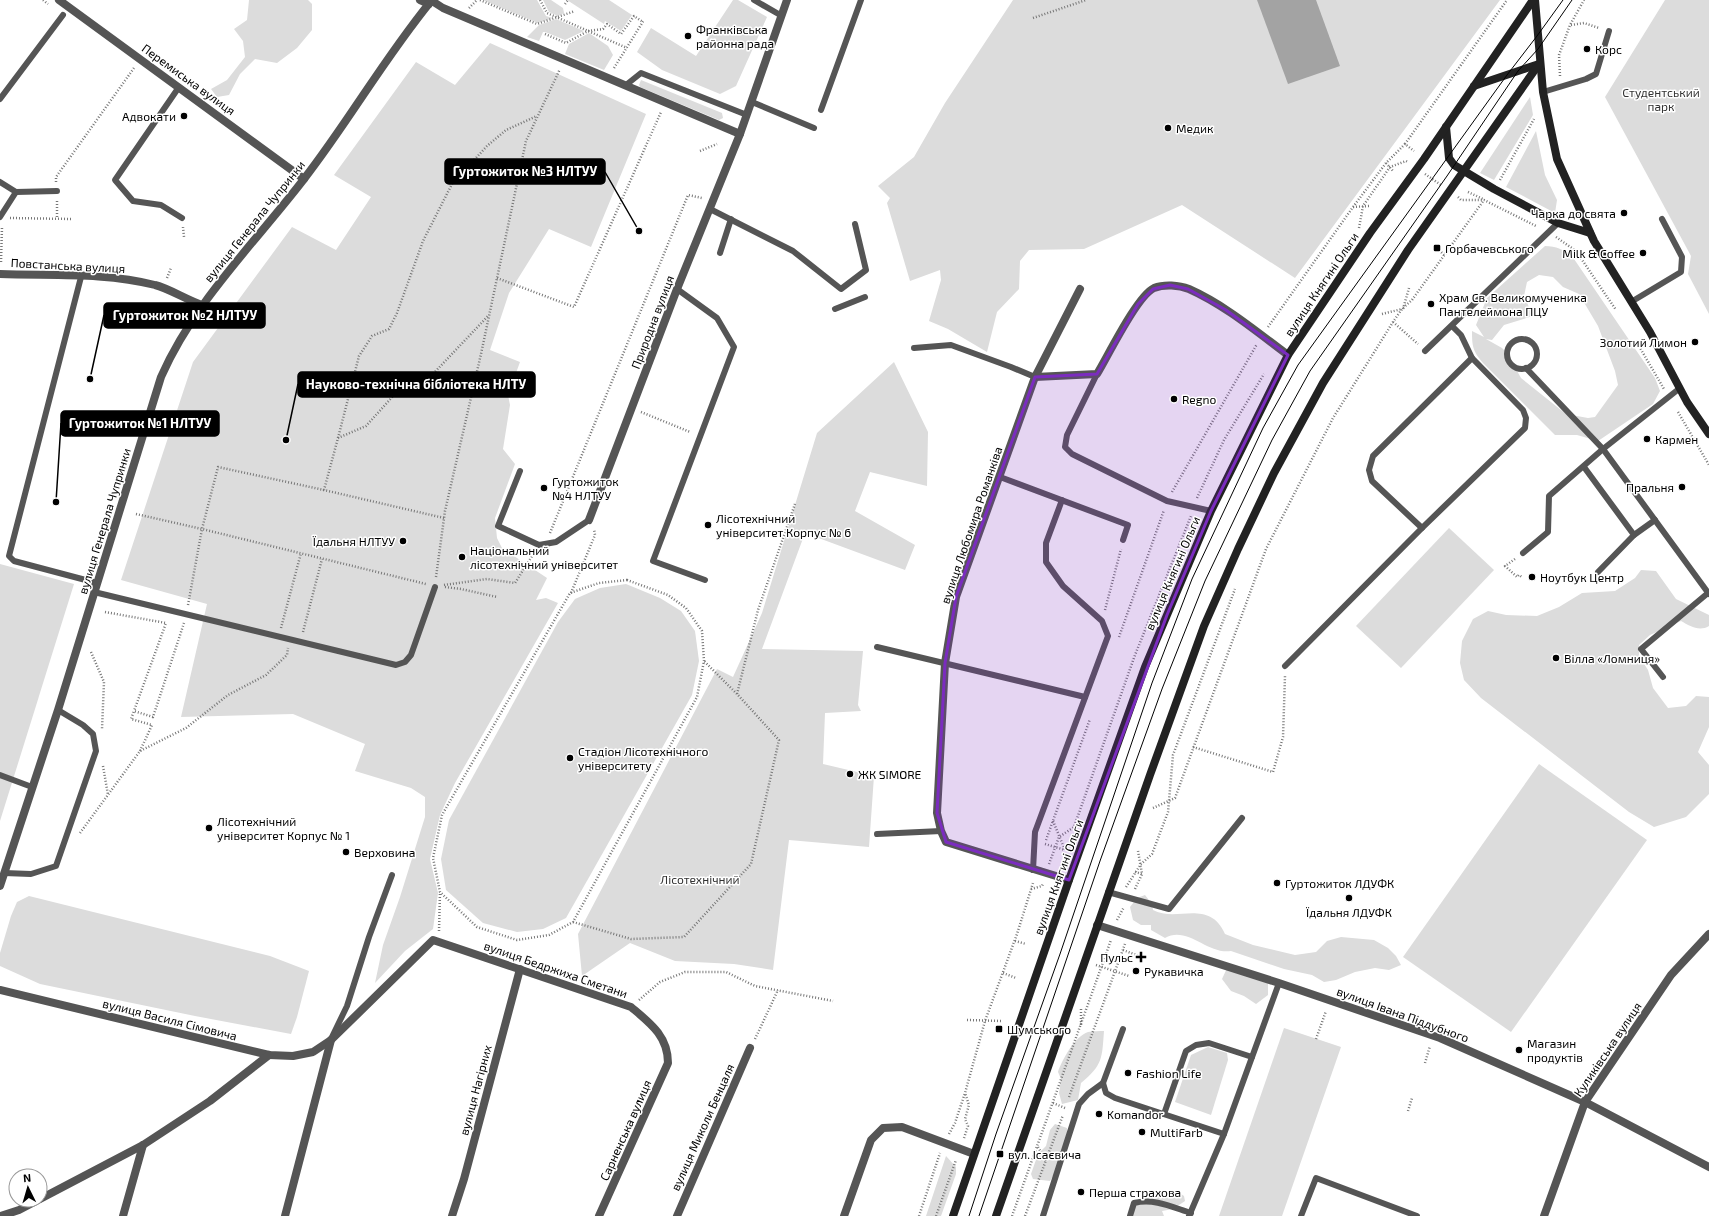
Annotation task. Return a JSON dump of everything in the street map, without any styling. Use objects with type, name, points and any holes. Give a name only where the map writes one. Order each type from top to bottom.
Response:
[{"type":"main road","points":[[1534,0],[1539,64],[1543,92],[1557,159],[1590,233],[1650,332],[1680,388],[1709,434]]},
{"type":"main road","name":"вулиця Княгині Ольги","points":[[953,1216],[1069,880],[1146,668],[1211,511],[1288,355],[1370,234],[1534,0]]},
{"type":"main road","points":[[1474,86],[1539,64]]},
{"type":"main road","points":[[996,1216],[1108,892],[1204,626],[1274,472],[1323,382],[1408,250],[1539,64]]},
{"type":"main road","points":[[1446,127],[1448,158],[1463,170],[1558,223],[1590,233]]},
{"type":"street","name":"Перемиська вулиця","points":[[59,0],[304,179]]},
{"type":"street","points":[[420,0],[431,2],[740,134]]},
{"type":"street","name":"Природна вулиця","points":[[589,520],[677,289],[740,134],[788,0]]},
{"type":"street","name":"вулиця Генерала Чупринки","points":[[0,886],[58,710],[161,377],[172,350],[202,305],[304,179],[431,2]]},
{"type":"street","name":"Повстанська вулиця","points":[[0,274],[116,278],[156,285],[185,299],[202,305]]},
{"type":"street","points":[[1035,377],[1097,374],[1138,304],[1153,289],[1170,285],[1188,289],[1226,310],[1288,355]]},
{"type":"street","name":"вулиця Любомира Романківа","points":[[941,831],[937,813],[945,663],[956,597],[1035,377],[1080,289]]},
{"type":"street","points":[[941,831],[946,842],[1069,880]]},
{"type":"street","name":"вулиця Івана Піддубного","points":[[1097,925],[1278,983],[1434,1036],[1584,1102],[1709,1167]]},
{"type":"street","name":"Куликівська вулиця","points":[[1544,1216],[1584,1102],[1671,975],[1709,934]]},
{"type":"street","name":"вулиця Василя Сімовича","points":[[0,990],[269,1055],[293,1056],[313,1052],[331,1040],[434,940],[438,942]]},
{"type":"street","name":"вулиця Бедржиха Сметани","points":[[438,942],[631,1007],[654,1027],[664,1040],[668,1053]]},
{"type":"street","name":"вулиця Нагірних","points":[[452,1216],[464,1179],[520,969]]},
{"type":"street","points":[[285,1216],[331,1040]]},
{"type":"street","name":"вулиця Миколи Бенцаля","points":[[677,1216],[750,1048]]},
{"type":"street","name":"Сарненська вулиця","points":[[599,1216],[668,1063],[668,1053]]},
{"type":"street","points":[[48,1194],[143,1145],[210,1101],[269,1055]]},
{"type":"street","points":[[844,1216],[871,1140],[882,1128],[902,1127],[974,1154]]},
{"type":"street","points":[[123,1216],[143,1145]]},
{"type":"street","points":[[1,1216],[23,1208]]},
{"type":"lane","points":[[754,0],[782,16]]},
{"type":"lane","points":[[821,110],[861,0]]},
{"type":"lane","points":[[0,99],[63,15]]},
{"type":"lane","points":[[1543,92],[1586,79],[1596,74],[1609,31]]},
{"type":"lane","points":[[626,85],[641,73],[747,115]]},
{"type":"lane","points":[[179,87],[115,180],[133,201],[161,205],[182,218]]},
{"type":"lane","points":[[752,102],[814,128]]},
{"type":"lane","points":[[0,182],[16,192],[56,190]]},
{"type":"lane","points":[[0,217],[16,192]]},
{"type":"lane","points":[[710,209],[793,251],[841,288],[866,270],[855,224]]},
{"type":"lane","points":[[720,253],[730,219]]},
{"type":"lane","points":[[1631,302],[1681,272],[1682,256],[1662,219]]},
{"type":"lane","points":[[1426,351],[1558,223]]},
{"type":"lane","points":[[81,276],[9,556],[14,561],[97,583]]},
{"type":"lane","points":[[677,289],[717,318],[734,347],[653,561],[705,580]]},
{"type":"lane","points":[[835,309],[864,297]]},
{"type":"lane","points":[[1285,666],[1422,528],[1525,428],[1526,418],[1523,410],[1472,358],[1461,335],[1452,326]]},
{"type":"lane","points":[[1526,368],[1530,366],[1536,358],[1536,348],[1525,339],[1515,341],[1508,348],[1508,358],[1513,366],[1517,368],[1526,368],[1603,449],[1709,593],[1641,649],[1663,677]]},
{"type":"lane","points":[[914,348],[951,344],[1035,377]]},
{"type":"lane","points":[[1422,528],[1372,481],[1369,470],[1373,456],[1472,358]]},
{"type":"lane","points":[[1097,374],[1067,435],[1065,447],[1072,454],[1167,500],[1211,511]]},
{"type":"lane","points":[[1523,553],[1548,532],[1549,496],[1603,449],[1680,388]]},
{"type":"lane","points":[[1584,467],[1634,535]]},
{"type":"lane","points":[[520,471],[498,526],[539,545],[556,542],[589,520]]},
{"type":"lane","points":[[1000,477],[1128,525],[1124,540]]},
{"type":"lane","points":[[1033,870],[1036,832],[1108,636],[1102,621],[1063,586],[1046,562],[1046,543],[1062,500]]},
{"type":"lane","points":[[1598,572],[1634,535],[1655,520]]},
{"type":"lane","points":[[94,592],[396,664],[405,662],[411,655],[435,586]]},
{"type":"lane","points":[[877,647],[1085,697]]},
{"type":"lane","points":[[4,873],[31,874],[56,866],[96,751],[93,734],[83,724],[58,710]]},
{"type":"lane","points":[[0,775],[32,787]]},
{"type":"lane","points":[[1108,892],[1169,909],[1242,818]]},
{"type":"lane","points":[[877,834],[941,831]]},
{"type":"lane","points":[[331,1040],[346,1006],[369,937],[392,876]]},
{"type":"lane","points":[[1130,1216],[1134,1203],[1143,1200],[1156,1202],[1190,1215],[1224,1134],[1278,983]]},
{"type":"lane","points":[[1043,1216],[1079,1104],[1088,1094],[1103,1083],[1123,1029]]},
{"type":"lane","points":[[1164,1114],[1186,1051],[1196,1045],[1209,1043],[1252,1057]]},
{"type":"lane","points":[[1103,1083],[1106,1093],[1115,1098],[1224,1134]]},
{"type":"lane","points":[[1301,1216],[1316,1178],[1417,1216]]},
{"type":"path","points":[[480,0],[537,24],[576,11]]},
{"type":"path","points":[[540,0],[547,13],[627,48]]},
{"type":"path","points":[[565,4],[568,0]]},
{"type":"path","points":[[1033,18],[1086,0]]},
{"type":"path","points":[[1167,500],[1262,335],[1353,207],[1386,163],[1404,144],[1507,0]]},
{"type":"path","points":[[1561,87],[1559,55],[1570,25],[1584,0]]},
{"type":"path","points":[[545,34],[566,43],[588,31],[603,29],[607,24],[621,34],[634,16],[643,21],[612,71]]},
{"type":"path","points":[[1570,25],[1584,23],[1598,27]]},
{"type":"path","points":[[57,219],[56,177],[136,66]]},
{"type":"path","points":[[435,586],[444,518],[526,141],[561,67]]},
{"type":"path","points":[[497,278],[574,307],[663,108]]},
{"type":"path","points":[[324,490],[359,356],[372,336],[389,329],[397,313],[423,241],[452,184],[487,146],[506,130],[538,116]]},
{"type":"path","points":[[1499,182],[1534,119]]},
{"type":"path","points":[[700,151],[717,144]]},
{"type":"path","points":[[1404,144],[1414,151]]},
{"type":"path","points":[[1358,232],[1363,206],[1390,167],[1406,161],[1461,200],[1484,200]]},
{"type":"path","points":[[1386,163],[1393,171]]},
{"type":"path","points":[[1468,192],[1548,232],[1576,251],[1616,310]]},
{"type":"path","points":[[435,586],[487,579],[515,583],[539,545],[548,538],[688,195],[705,198]]},
{"type":"path","points":[[1153,808],[1175,798],[1266,550],[1333,418],[1402,309],[1412,300],[1484,200],[1490,195]]},
{"type":"path","points":[[1353,207],[1370,206]]},
{"type":"path","points":[[7,218],[72,219]]},
{"type":"path","points":[[1,264],[2,226]]},
{"type":"path","points":[[1437,248],[1444,255]]},
{"type":"path","points":[[167,279],[171,268]]},
{"type":"path","points":[[1402,309],[1409,288]]},
{"type":"path","points":[[1378,319],[1383,313],[1402,309]]},
{"type":"path","points":[[338,438],[366,426],[395,394],[432,375],[489,316]]},
{"type":"path","points":[[1393,322],[1413,339]]},
{"type":"path","points":[[1636,341],[1709,465]]},
{"type":"path","points":[[632,408],[700,436]]},
{"type":"path","points":[[134,711],[153,717],[187,614],[202,529],[218,467],[444,518]]},
{"type":"path","points":[[737,694],[758,610],[795,504]]},
{"type":"path","points":[[136,514],[435,586],[460,589],[497,597]]},
{"type":"path","points":[[1050,864],[1055,847],[1060,837],[1074,828],[1135,655],[1190,519]]},
{"type":"path","points":[[438,942],[440,892],[433,858],[442,815],[570,593],[595,532],[589,520]]},
{"type":"path","points":[[1102,621],[1124,540]]},
{"type":"path","points":[[279,636],[300,553]]},
{"type":"path","points":[[300,641],[322,559]]},
{"type":"path","points":[[1513,560],[1505,566],[1509,572],[1517,577],[1519,575],[1522,577]]},
{"type":"path","points":[[440,892],[477,927],[517,940],[549,935],[573,922],[697,697],[704,661],[702,631],[686,608],[668,595],[627,580],[599,583],[570,593]]},
{"type":"path","points":[[1142,874],[1135,872],[1152,854],[1168,812],[1173,755],[1237,583]]},
{"type":"path","points":[[79,833],[140,751],[152,725],[131,719],[166,623],[105,612]]},
{"type":"path","points":[[140,751],[186,728],[228,695],[266,675],[287,654],[288,646]]},
{"type":"path","points":[[91,652],[104,682],[102,735]]},
{"type":"path","points":[[573,922],[631,939],[684,938],[752,864],[779,740],[737,694],[704,661]]},
{"type":"path","points":[[1193,748],[1273,772],[1283,737],[1285,666]]},
{"type":"path","points":[[103,765],[108,795]]},
{"type":"path","points":[[1045,844],[1065,850],[1053,820]]},
{"type":"path","points":[[948,1136],[955,1122],[965,1093],[985,1021],[1015,941],[1033,883]]},
{"type":"path","points":[[1031,889],[1042,886]]},
{"type":"path","points":[[1012,1216],[1038,1147],[1111,938]]},
{"type":"path","points":[[1015,941],[1026,944]]},
{"type":"path","points":[[1025,1216],[1126,943]]},
{"type":"path","points":[[1123,950],[1139,956]]},
{"type":"path","points":[[1094,964],[1130,976]]},
{"type":"path","points":[[631,1007],[660,982],[685,972],[726,972],[755,986],[833,1001]]},
{"type":"path","points":[[1003,973],[1016,978]]},
{"type":"path","points":[[750,1048],[778,990]]},
{"type":"path","points":[[1316,1039],[1326,1010]]},
{"type":"path","points":[[967,1020],[1002,1021]]},
{"type":"path","points":[[1425,1063],[1434,1036]]},
{"type":"path","points":[[963,1142],[968,1126],[965,1119],[969,1105],[965,1093]]},
{"type":"path","points":[[1408,1111],[1412,1098]]},
{"type":"path","points":[[1053,1103],[1066,1108]]},
{"type":"path","points":[[1038,1147],[1046,1161]]},
{"type":"path","points":[[919,1216],[941,1151]]},
{"type":"path","points":[[936,1216],[955,1163]]},
{"type":"highlighted area","points":[[1170,285],[1188,289],[1226,310],[1288,355],[1211,511],[1167,615],[1069,880],[946,842],[937,813],[945,663],[956,597],[1035,377],[1097,374],[1138,304],[1153,289]]},
{"type":"green space","points":[[249,0],[308,0],[312,4],[312,30],[297,48],[277,63],[255,59],[240,74],[229,95],[217,97],[211,89],[227,80],[245,57],[243,41],[234,29],[247,20]]},
{"type":"green space","points":[[483,0],[537,0],[546,16],[553,18],[538,23]]},
{"type":"green space","points":[[543,0],[551,0],[563,8],[564,13],[558,16],[549,12]]},
{"type":"green space","points":[[567,0],[609,0],[632,15],[621,31],[605,21],[604,24]]},
{"type":"green space","points":[[733,0],[738,0],[767,17],[736,86],[720,94],[662,70],[637,52],[651,28],[696,56]]},
{"type":"green space","name":"Медик","points":[[1013,0],[1500,0],[1295,278],[1182,205],[1084,249],[1029,250],[1020,261],[1019,289],[997,312],[987,352],[948,329],[929,321],[941,280],[940,270],[910,281],[887,203],[890,198],[878,186],[914,157],[945,103]]},
{"type":"green space","name":"Студентський парк","points":[[1665,0],[1709,0],[1709,314],[1688,274],[1691,256],[1605,97]]},
{"type":"green space","points":[[556,19],[584,31],[565,40],[545,32],[543,32],[539,41],[527,37],[539,25]]},
{"type":"green space","points":[[589,33],[608,46],[613,55],[604,70],[565,54],[569,44]]},
{"type":"green space","points":[[490,43],[646,114],[591,247],[549,229],[509,293],[490,350],[520,362],[508,395],[510,405],[503,449],[515,464],[495,518],[497,538],[502,548],[547,578],[536,600],[546,598],[558,603],[455,783],[440,815],[430,859],[438,893],[433,929],[405,951],[375,983],[383,945],[425,817],[425,797],[411,788],[355,771],[365,744],[293,714],[181,717],[207,604],[121,580],[193,362],[292,227],[336,250],[371,197],[334,175],[416,62],[455,85]]},
{"type":"green space","points":[[641,80],[722,113],[723,118],[719,120],[640,87],[639,85]]},
{"type":"green space","points":[[1530,97],[1533,115],[1494,180],[1480,173]]},
{"type":"green space","points":[[1536,131],[1545,175],[1557,200],[1555,213],[1506,187]]},
{"type":"green space","points":[[1545,246],[1563,250],[1572,256],[1655,378],[1660,391],[1653,404],[1598,441],[1577,435],[1555,435],[1483,363],[1475,352],[1472,331],[1484,337],[1476,325],[1487,298]],"holes":[[[1539,275],[1553,277],[1563,287],[1579,294],[1598,326],[1615,371],[1618,385],[1595,417],[1588,418],[1566,414],[1521,378],[1507,353],[1502,348],[1486,339],[1492,340],[1504,325],[1533,316],[1524,296],[1527,282]]]},
{"type":"green space","name":"Лісотехнічний","points":[[894,362],[928,432],[927,486],[870,472],[855,511],[915,545],[905,570],[805,533],[762,649],[863,651],[858,705],[861,711],[825,713],[823,764],[874,776],[869,847],[789,840],[773,970],[734,964],[675,961],[630,943],[582,976],[578,934],[717,669],[733,677],[762,613],[817,433]]},
{"type":"green space","points":[[1449,528],[1494,570],[1401,668],[1356,626]]},
{"type":"green space","points":[[0,564],[74,584],[0,821]]},
{"type":"green space","points":[[1641,570],[1656,571],[1676,599],[1709,615],[1709,626],[1705,628],[1695,628],[1681,621],[1650,635],[1639,645],[1639,656],[1648,670],[1653,688],[1668,708],[1686,706],[1696,696],[1709,697],[1709,727],[1698,752],[1709,765],[1709,794],[1686,817],[1654,827],[1629,812],[1481,698],[1464,680],[1460,663],[1462,641],[1473,619],[1488,611],[1506,615],[1537,616],[1559,607],[1582,593],[1615,591],[1635,578]]},
{"type":"green space","name":"Стадіон Лісотехнічного університету","points":[[626,584],[660,598],[681,611],[695,631],[699,661],[692,695],[566,918],[543,929],[517,932],[483,923],[446,890],[441,859],[449,820],[558,622],[575,599],[600,588]]},
{"type":"green space","points":[[1539,764],[1647,840],[1511,1032],[1403,957]]},
{"type":"green space","points":[[1145,895],[1152,904],[1153,910],[1172,914],[1201,914],[1210,917],[1218,923],[1225,934],[1253,945],[1295,955],[1316,952],[1327,941],[1341,937],[1374,940],[1388,948],[1396,956],[1401,965],[1389,970],[1375,968],[1355,972],[1336,980],[1324,982],[1312,975],[1284,969],[1231,951],[1214,949],[1189,937],[1173,935],[1165,938],[1151,930],[1151,925],[1141,925],[1133,920],[1130,907],[1137,898]]},
{"type":"green space","points":[[29,896],[270,956],[309,971],[291,1034],[40,984],[0,966],[0,953],[11,916],[17,902]]},
{"type":"green space","points":[[1228,966],[1268,982],[1268,995],[1256,1004],[1244,996],[1231,991],[1222,979]]},
{"type":"green space","points":[[1284,1028],[1341,1047],[1282,1216],[1219,1216]]},
{"type":"green space","points":[[1104,1031],[1102,1055],[1094,1071],[1081,1083],[1078,1100],[1062,1104],[1059,1093],[1061,1079],[1058,1072],[1066,1055],[1078,1038],[1083,1034],[1088,1032]]},
{"type":"green space","points":[[1208,1047],[1227,1053],[1228,1060],[1211,1115],[1175,1102],[1191,1055]]},
{"type":"green space","points":[[1055,1124],[1067,1128],[1066,1140],[1059,1163],[1050,1181],[1033,1179],[1031,1174],[1038,1154],[1046,1146],[1050,1130]]},
{"type":"green space","points":[[946,1156],[956,1167],[956,1174],[941,1216],[926,1216]]},
{"type":"green space","points":[[1167,1192],[1178,1192],[1184,1196],[1185,1201],[1173,1209],[1162,1211],[1164,1216],[1133,1216],[1133,1207],[1141,1199],[1159,1196]]},
{"type":"shaded area","points":[[1257,0],[1316,0],[1340,66],[1288,84]]},
{"type":"tram line","points":[[969,1216],[1152,683],[1192,579],[1263,428],[1298,365],[1507,75],[1563,0]]},
{"type":"tram line","points":[[979,1216],[1100,861],[1162,689],[1205,581],[1272,440],[1310,371],[1447,176],[1518,71],[1538,49],[1572,0]]},
{"type":"place","name":"Франківська районна рада","points":[[688,36]]},
{"type":"place","name":"Корс","points":[[1587,49]]},
{"type":"place","name":"Адвокати","points":[[184,116]]},
{"type":"place","name":"Медик","points":[[1168,128]]},
{"type":"place","name":"Чарка до свята","points":[[1624,213]]},
{"type":"place","name":"Гуртожиток №3 НЛТУУ","points":[[639,231]]},
{"type":"place","name":"Горбачевського","points":[[1437,248]]},
{"type":"place","name":"Milk & Coffee","points":[[1643,253]]},
{"type":"place","name":"Храм Св. Великомученика Пантелеймона ПЦУ","points":[[1431,304]]},
{"type":"place","name":"Золотий Лимон","points":[[1695,342]]},
{"type":"place","name":"Гуртожиток №2 НЛТУУ","points":[[90,379]]},
{"type":"place","name":"Regno","points":[[1174,399]]},
{"type":"place","name":"Кармен","points":[[1647,439]]},
{"type":"place","name":"Науково-технічна бібліотека НЛТУ","points":[[286,440]]},
{"type":"place","name":"Пральня","points":[[1682,487]]},
{"type":"place","name":"Гуртожиток №4 НЛТУУ","points":[[544,488]]},
{"type":"place","name":"Гуртожиток №1 НЛТУУ","points":[[56,502]]},
{"type":"place","name":"Лісотехнічний університет Корпус № 6","points":[[708,525]]},
{"type":"place","name":"Їдальня НЛТУУ","points":[[403,541]]},
{"type":"place","name":"Національний лісотехнічний університет","points":[[462,557]]},
{"type":"place","name":"Ноутбук Центр","points":[[1532,577]]},
{"type":"place","name":"Вілла «Ломниця»","points":[[1556,658]]},
{"type":"place","name":"Стадіон Лісотехнічного університету","points":[[570,758]]},
{"type":"place","name":"ЖК SIMORE","points":[[850,774]]},
{"type":"place","name":"Лісотехнічний університет Корпус № 1","points":[[209,828]]},
{"type":"place","name":"Верховина","points":[[346,852]]},
{"type":"place","name":"Гуртожиток ЛДУФК","points":[[1277,883]]},
{"type":"place","name":"Їдальня ЛДУФК","points":[[1349,898]]},
{"type":"place","name":"Пульс","points":[[1141,957]]},
{"type":"place","name":"Рукавичка","points":[[1136,971]]},
{"type":"place","name":"Шумського","points":[[999,1029]]},
{"type":"place","name":"Магазин продуктів","points":[[1519,1050]]},
{"type":"place","name":"Fashion Life","points":[[1128,1073]]},
{"type":"place","name":"Komandor","points":[[1099,1114]]},
{"type":"place","name":"MultiFarb","points":[[1142,1132]]},
{"type":"place","name":"вул. Ісаєвича","points":[[1000,1154]]},
{"type":"place","name":"Перша страхова","points":[[1081,1192]]}]
